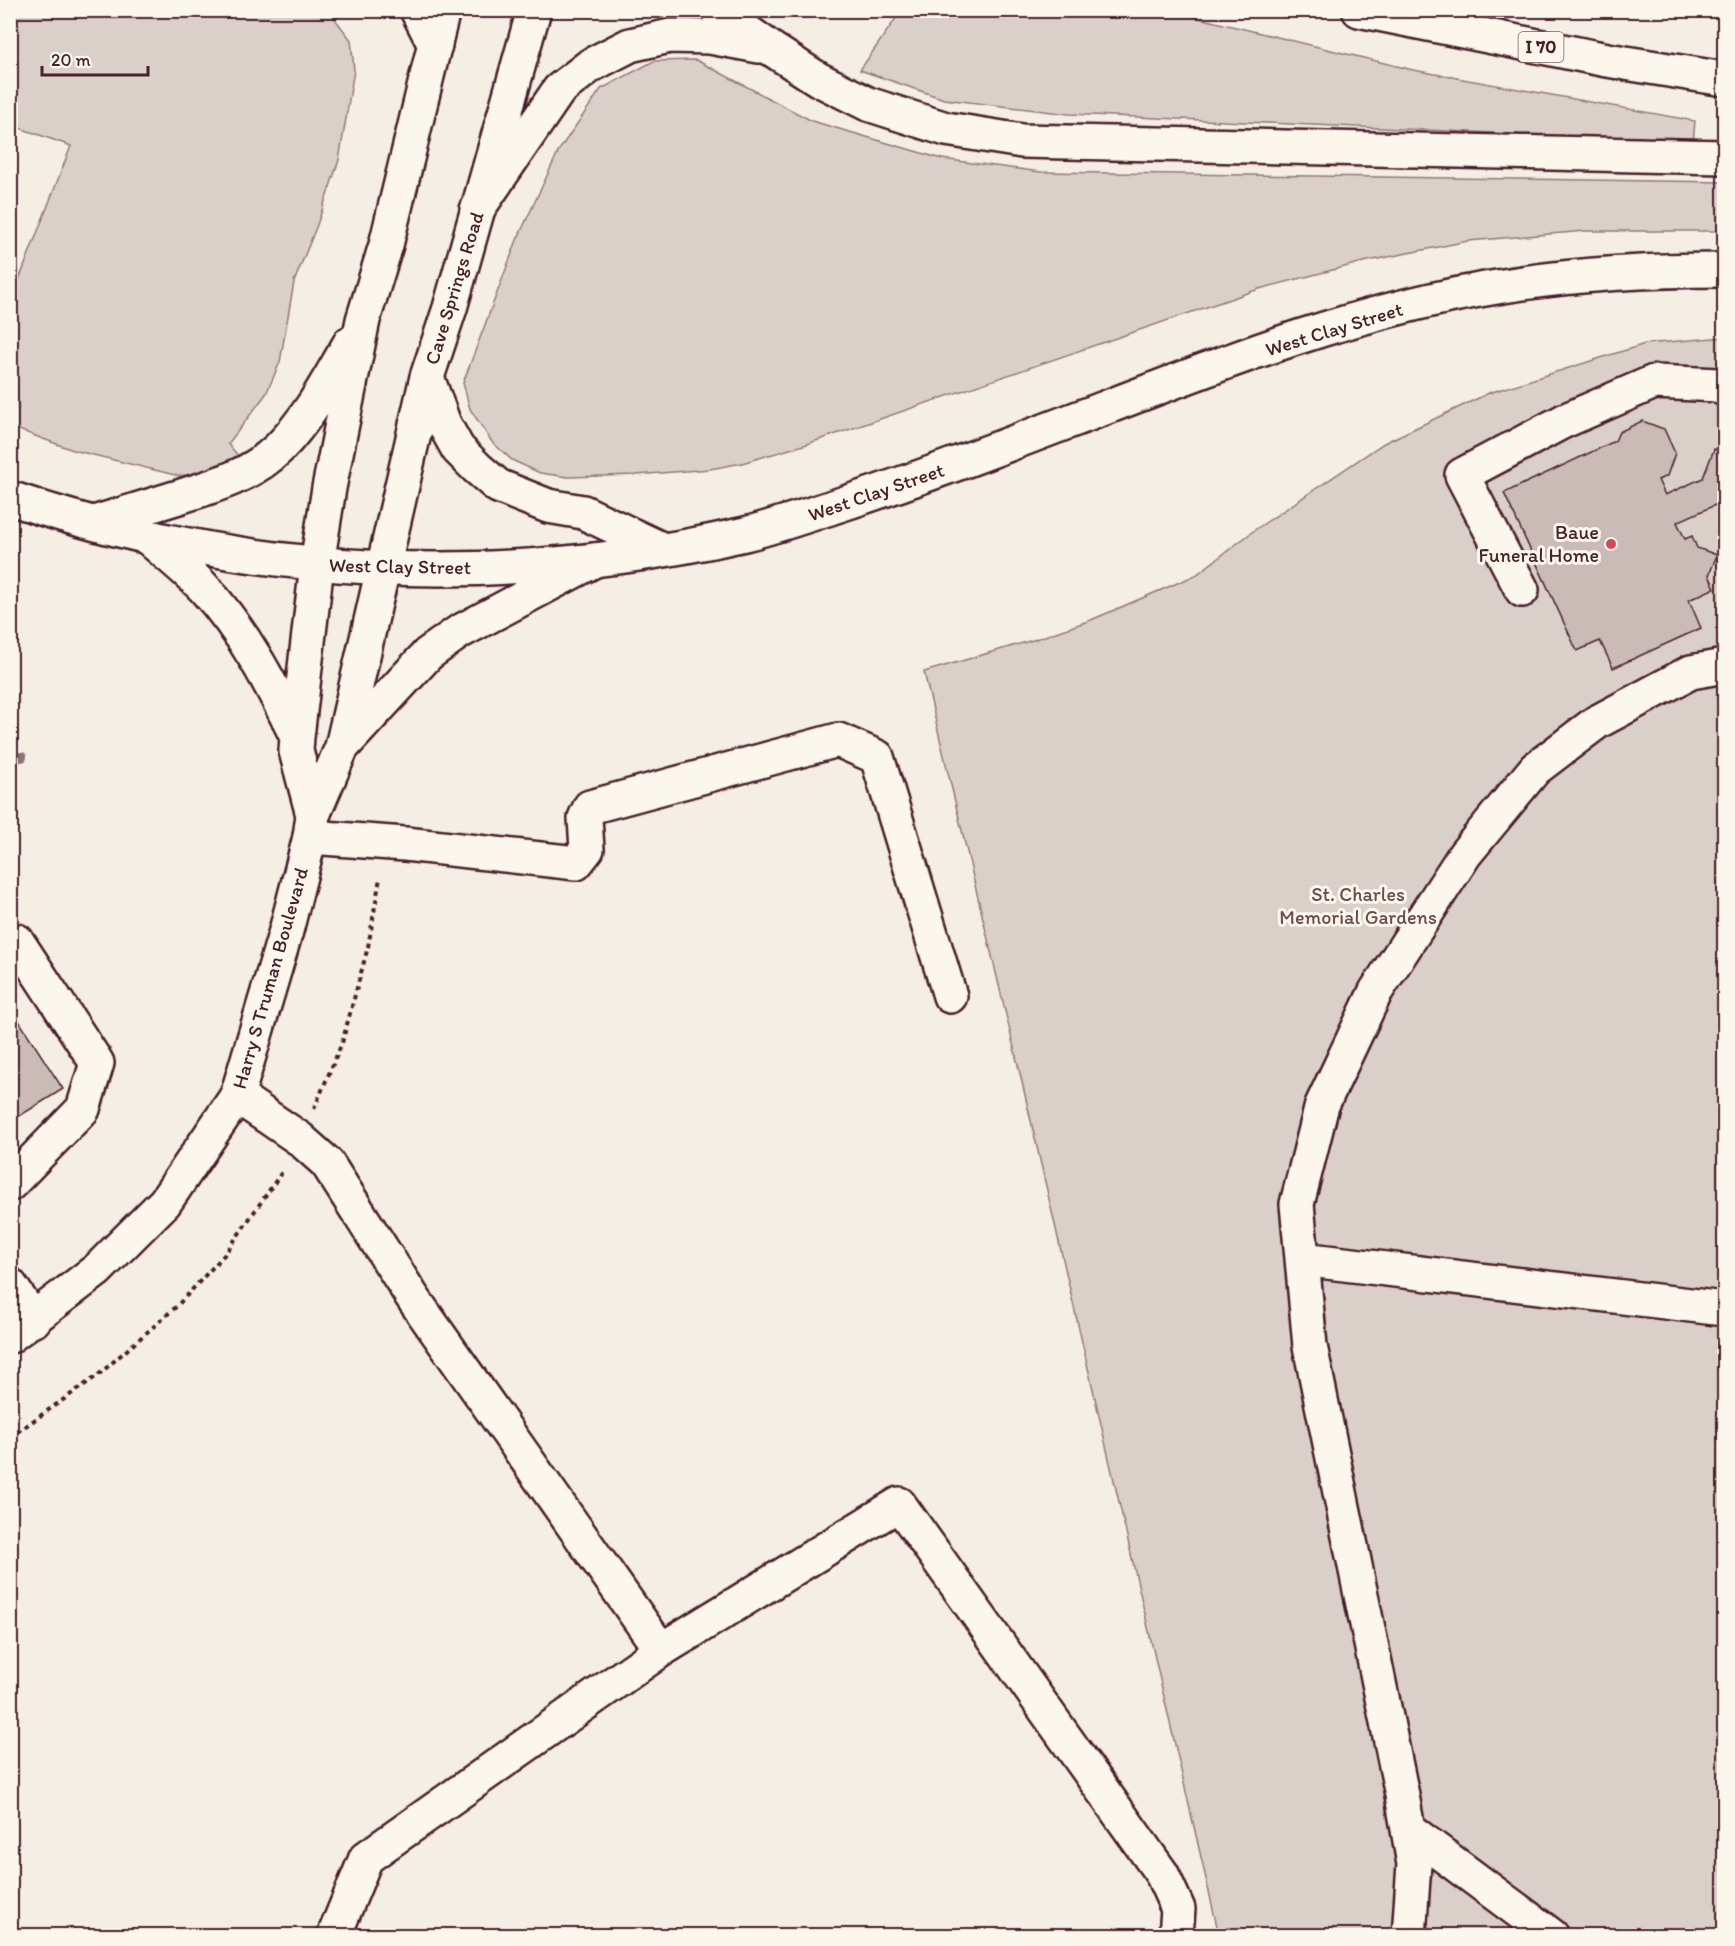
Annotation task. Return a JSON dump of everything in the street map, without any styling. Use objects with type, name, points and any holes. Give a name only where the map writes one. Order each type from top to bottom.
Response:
[{"type":"main road","points":[[417,10],[435,45]]},
{"type":"main road","points":[[317,564],[329,488],[363,320],[386,245],[443,10]]},
{"type":"main road","name":"Cave Springs Road","points":[[383,567],[427,377],[450,308],[534,10]]},
{"type":"main road","points":[[717,10],[819,79],[868,104],[946,129],[1022,141],[1725,157]]},
{"type":"main road","name":"I 70","points":[[1359,10],[1607,60],[1725,79]]},
{"type":"main road","points":[[477,210],[559,90],[591,65],[630,45],[670,36],[710,37],[770,48]]},
{"type":"main road","name":"West Clay Street","points":[[10,498],[94,523],[178,543],[272,560],[441,569],[510,568],[595,560],[747,533],[886,490],[1299,337],[1388,311],[1501,286],[1586,275],[1725,270]]},
{"type":"main road","points":[[94,523],[229,480],[257,466],[279,448],[299,424],[316,400],[363,320]]},
{"type":"main road","points":[[427,377],[444,424],[458,449],[498,486],[548,506],[584,512],[661,549]]},
{"type":"main road","points":[[1522,590],[1462,475],[1564,421],[1654,382],[1719,385],[1725,390]]},
{"type":"main road","points":[[145,535],[203,587],[235,626],[271,682],[297,737]]},
{"type":"main road","points":[[342,747],[428,654],[459,632],[595,560]]},
{"type":"main road","name":"Harry S Truman Boulevard","points":[[311,826],[296,752],[317,564]]},
{"type":"main road","name":"Harry S Truman Boulevard","points":[[22,1328],[97,1270],[165,1202],[237,1096],[286,931],[311,826],[342,747],[383,567]]},
{"type":"main road","points":[[1410,1935],[1414,1864],[1310,1346],[1297,1204],[1322,1105],[1376,991],[1465,854],[1535,769],[1597,722],[1691,672],[1725,666]]},
{"type":"main road","points":[[311,826],[386,842],[576,863],[587,849],[585,818],[590,807],[838,740],[877,757],[950,996]]},
{"type":"main road","points":[[10,1184],[83,1109],[97,1063],[17,941]]},
{"type":"main road","points":[[237,1096],[300,1139],[327,1163],[414,1298],[662,1650]]},
{"type":"main road","points":[[1302,1259],[1725,1309]]},
{"type":"main road","points":[[10,1285],[22,1328]]},
{"type":"main road","points":[[334,1935],[366,1858],[662,1650],[899,1504],[1162,1874],[1178,1909],[1176,1935]]},
{"type":"main road","points":[[1408,1829],[1552,1935]]},
{"type":"path","points":[[10,1437],[97,1376],[177,1306],[225,1254],[280,1177],[300,1139],[342,1043],[368,946],[386,842]]},
{"type":"green space","points":[[11,11],[345,11],[335,19],[351,40],[354,70],[339,160],[317,225],[294,282],[280,362],[266,394],[228,444],[241,459],[215,470],[179,476],[73,450],[11,427],[10,303],[71,146],[11,125]]},
{"type":"green space","points":[[901,11],[1170,11],[1413,70],[1695,121],[1693,142],[1069,114],[944,99],[860,70]]},
{"type":"green space","points":[[696,60],[812,121],[942,159],[1041,172],[1724,182],[1724,231],[1586,231],[1468,241],[1363,262],[1259,289],[807,444],[742,463],[710,469],[636,475],[568,477],[540,473],[512,460],[492,442],[470,409],[463,383],[517,240],[559,150],[601,89],[654,61]]},
{"type":"green space","name":"St. Charles Memorial Gardens","points":[[1724,337],[1724,1935],[1219,1935],[1019,1069],[924,672],[1033,640],[1091,620],[1196,575],[1256,529],[1384,443],[1489,393],[1645,344]]},
{"type":"building","name":"Baue Funeral Home","points":[[1642,421],[1664,429],[1675,453],[1667,476],[1658,480],[1665,495],[1703,478],[1714,449],[1724,453],[1724,509],[1715,505],[1677,522],[1685,539],[1692,536],[1697,548],[1717,555],[1709,575],[1715,588],[1689,600],[1701,628],[1613,668],[1600,641],[1577,651],[1504,493],[1615,441],[1619,432]]},
{"type":"building","points":[[10,1007],[63,1089],[10,1122]]},
{"type":"waterway","points":[[10,757],[22,757]]},
{"type":"place","name":"Baue Funeral Home","points":[[1611,544]]}]
